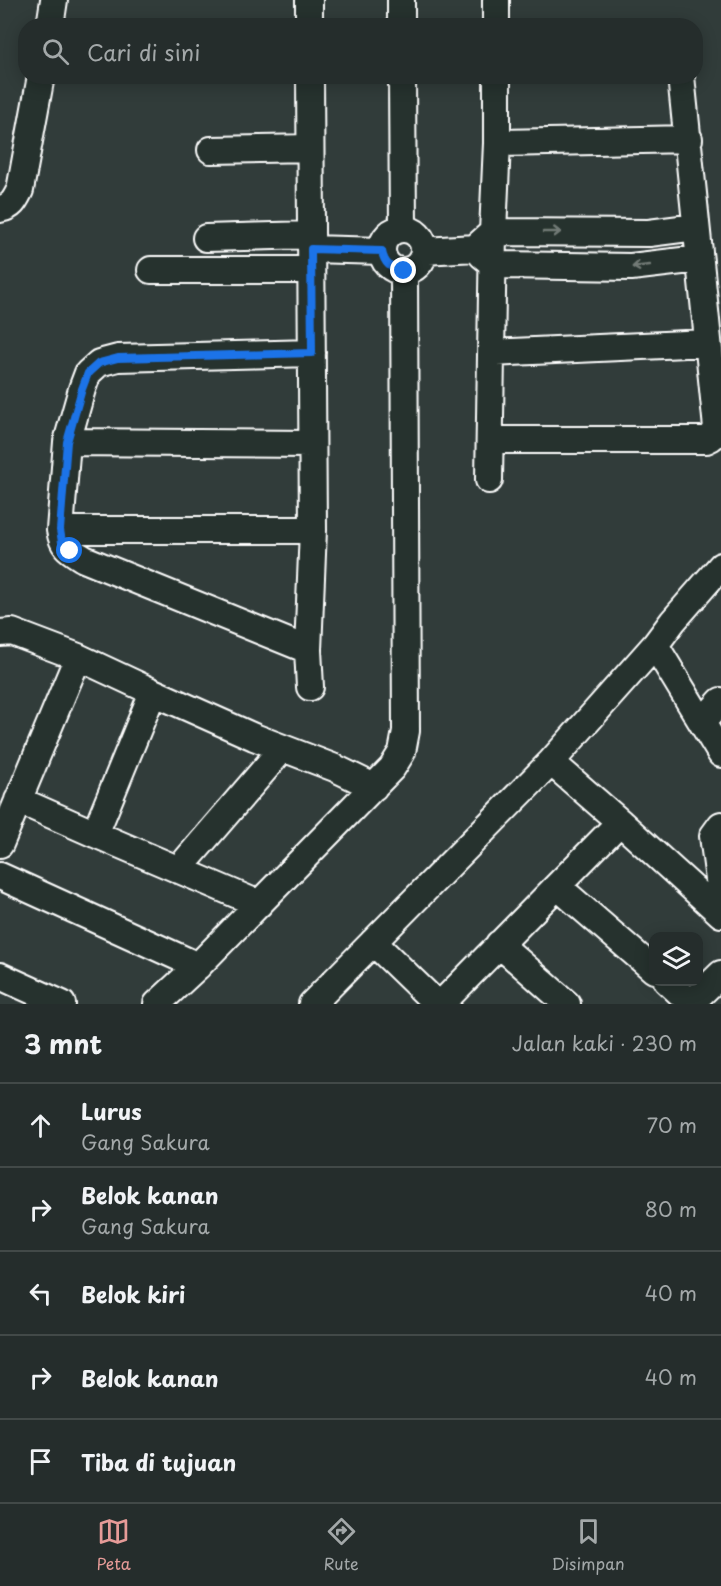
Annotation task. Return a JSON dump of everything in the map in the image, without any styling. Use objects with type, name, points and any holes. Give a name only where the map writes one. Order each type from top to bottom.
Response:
[{"type":"street","points":[[51,18],[54,0]]},
{"type":"street","points":[[309,0],[309,18]]},
{"type":"street","points":[[401,0],[401,18]]},
{"type":"street","points":[[496,0],[496,18]]},
{"type":"street","points":[[0,209],[8,207],[20,190],[39,84]]},
{"type":"street","points":[[310,84],[313,530],[308,650],[310,687]]},
{"type":"street","points":[[402,84],[403,229]]},
{"type":"street","points":[[489,480],[494,265],[484,240],[498,143],[497,84]]},
{"type":"street","points":[[490,440],[706,440],[712,437],[717,428],[682,84]]},
{"type":"street","points":[[498,143],[689,139]]},
{"type":"street","points":[[211,150],[310,148]]},
{"type":"street","points":[[424,250],[484,240],[649,232],[696,227]]},
{"type":"street","points":[[403,229],[410,230],[421,238],[424,257],[416,267],[398,271],[387,264],[382,251],[383,244],[391,234],[403,229]]},
{"type":"street","points":[[206,238],[311,251]]},
{"type":"street","points":[[151,270],[311,251],[382,251]]},
{"type":"street","points":[[494,265],[631,267],[699,259]]},
{"type":"street","points":[[157,1004],[198,966],[374,787],[392,768],[402,752],[406,731],[404,271]]},
{"type":"street","points":[[492,353],[707,343]]},
{"type":"street","points":[[308,650],[84,559],[65,541],[67,442],[88,373],[99,363],[118,358],[312,353]]},
{"type":"street","points":[[67,442],[312,444]]},
{"type":"street","points":[[65,541],[313,530]]},
{"type":"street","points":[[312,1004],[550,762],[655,645],[721,566]]},
{"type":"street","points":[[0,633],[12,632],[78,657],[254,737],[374,787]]},
{"type":"street","points":[[655,645],[721,754]]},
{"type":"street","points":[[0,844],[78,657]]},
{"type":"street","points":[[95,834],[153,692]]},
{"type":"street","points":[[702,722],[721,701]]},
{"type":"street","points":[[178,870],[283,748]]},
{"type":"street","points":[[550,762],[721,914]]},
{"type":"street","points":[[18,800],[259,904]]},
{"type":"street","points":[[373,942],[439,1004],[620,822]]},
{"type":"street","points":[[721,825],[713,836],[713,844],[721,894]]},
{"type":"street","points":[[0,876],[198,966]]},
{"type":"street","points":[[557,886],[649,966]]},
{"type":"street","points":[[500,944],[567,1004]]},
{"type":"street","points":[[672,986],[691,1003],[721,974]]},
{"type":"street","points":[[0,976],[26,997],[62,1004]]},
{"type":"route","points":[[70,551],[62,542],[60,530],[67,442],[88,373],[99,363],[118,358],[312,353],[311,249],[382,251],[387,264],[398,271],[404,271]]}]
